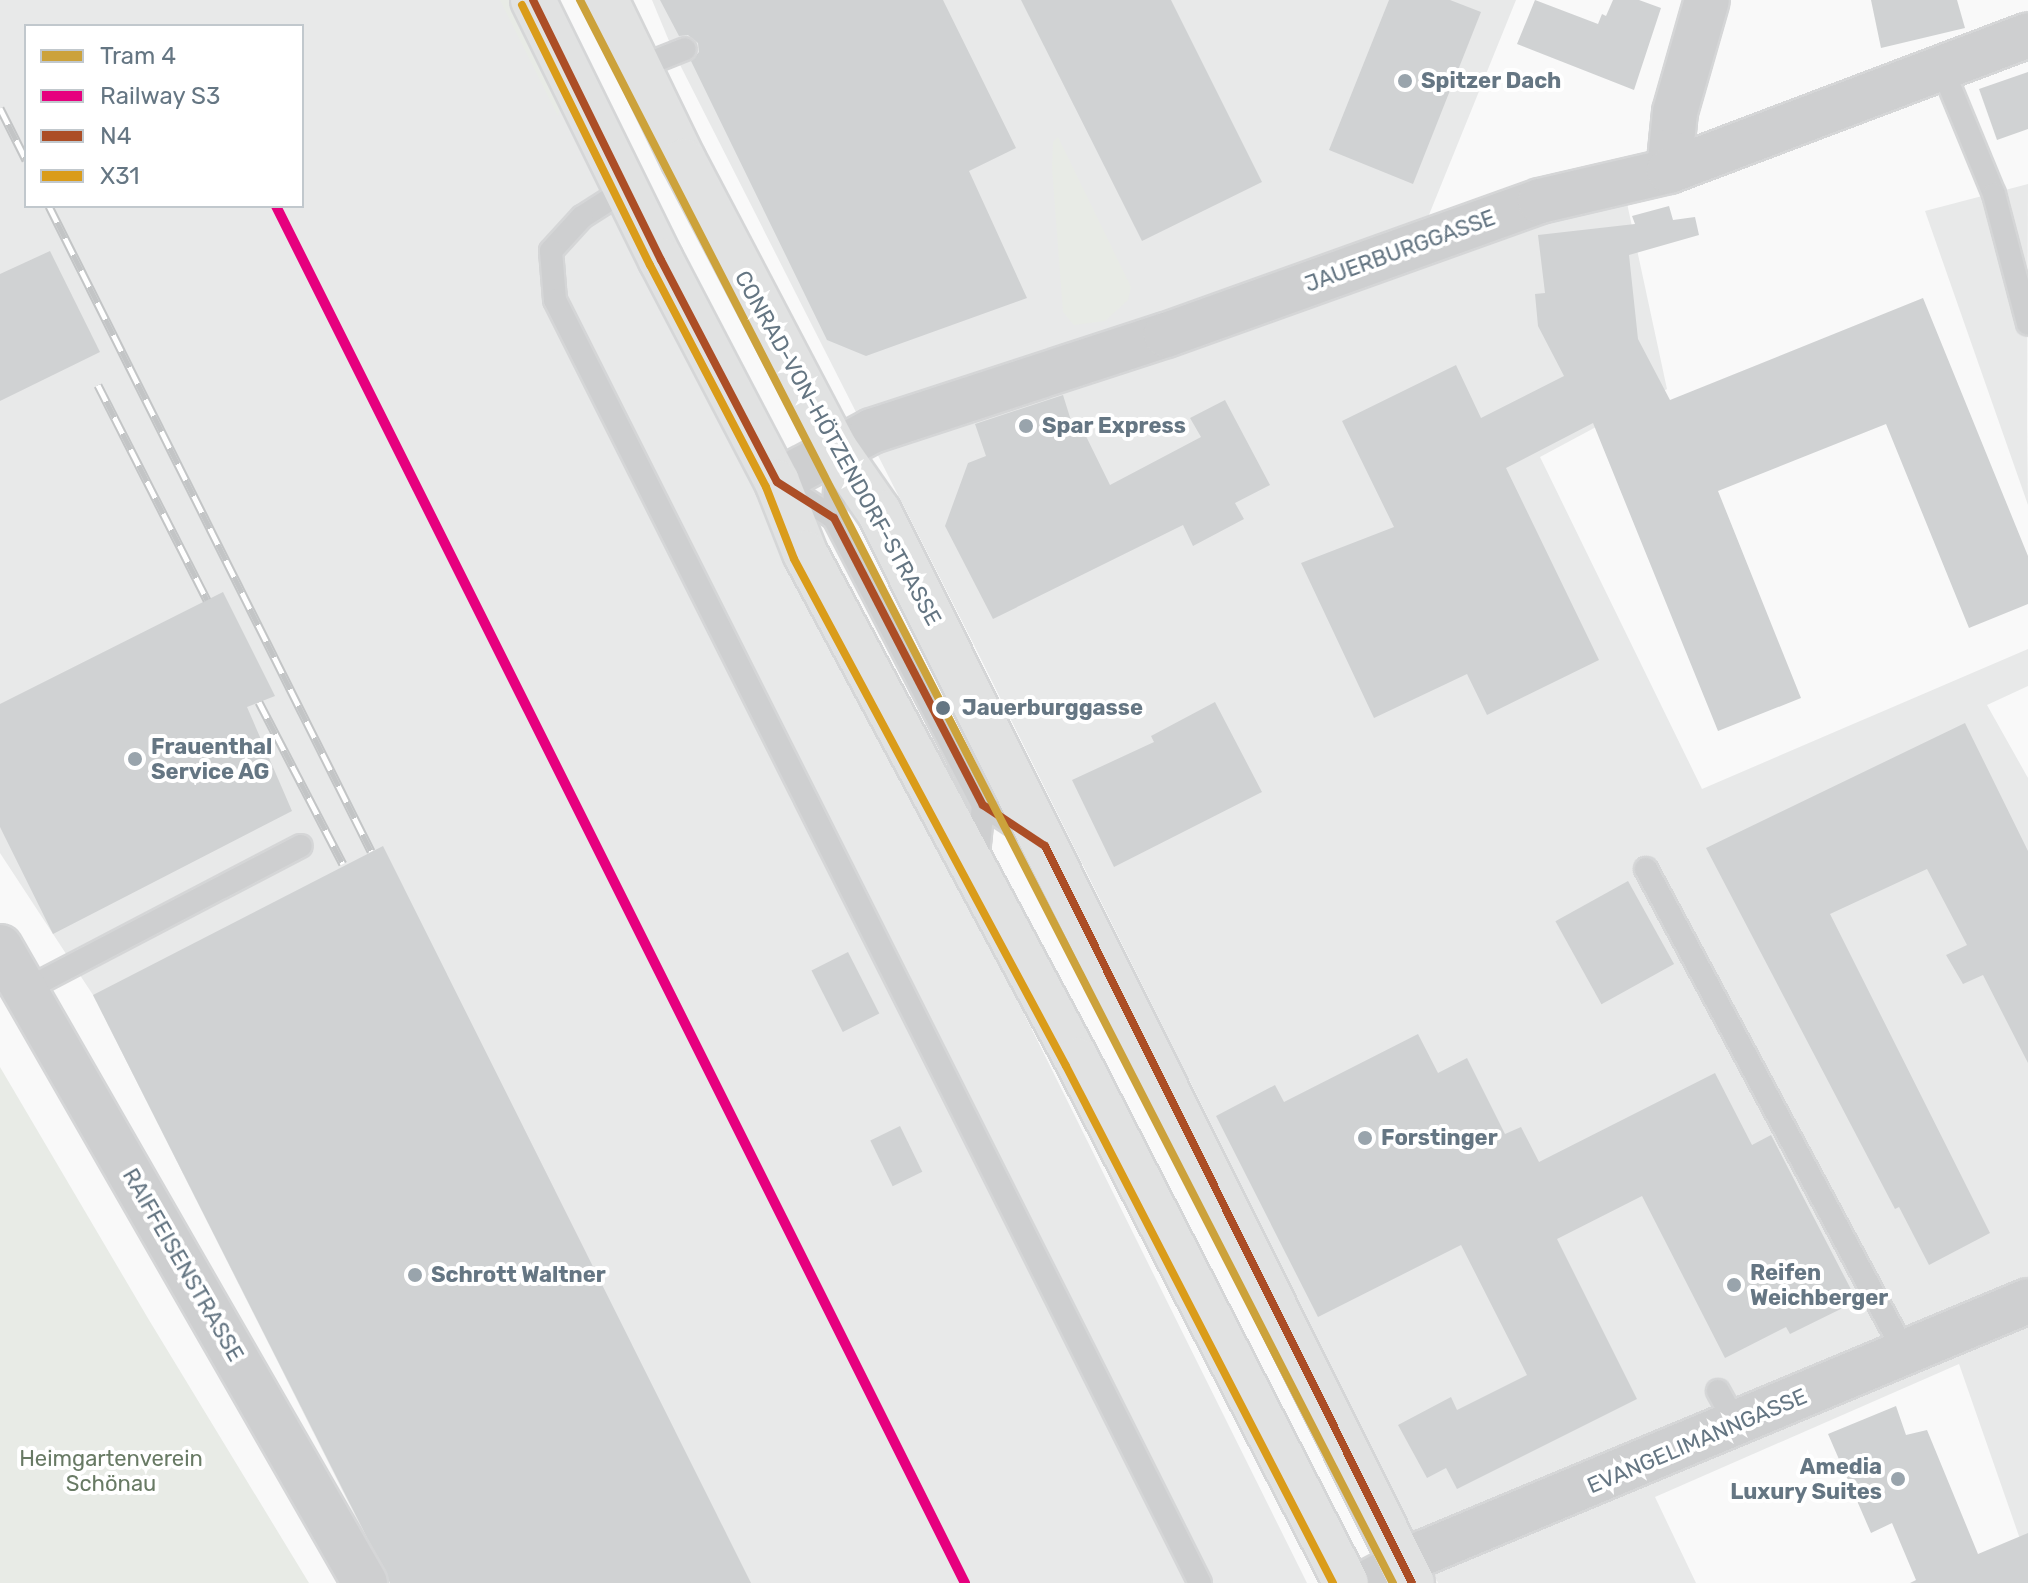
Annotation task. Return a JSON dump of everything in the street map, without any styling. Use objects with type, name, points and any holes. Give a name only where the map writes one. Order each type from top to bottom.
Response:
[{"type":"main road","points":[[533,0],[777,482],[805,553],[977,872],[1346,1583]]},
{"type":"main road","name":"CONRAD-VON-HÖTZENDORF-STRASSE","points":[[606,0],[684,161],[836,450],[879,512],[1045,846],[1394,1577]]},
{"type":"street","points":[[1669,171],[1675,112],[1707,0]]},
{"type":"street","name":"JAUERBURGGASSE","points":[[777,482],[872,431],[1166,335],[1540,201],[1669,171],[2028,35]]},
{"type":"street","name":"RAIFFEISENSTRASSE","points":[[0,947],[365,1583]]},
{"type":"street","name":"EVANGELIMANNGASSE","points":[[1394,1577],[1727,1408],[1905,1353],[2028,1301]]},
{"type":"lane","points":[[640,67],[685,49]]},
{"type":"lane","points":[[1942,68],[1994,194],[2028,324]]},
{"type":"lane","points":[[626,189],[582,217],[551,251],[555,300],[594,385],[1200,1583]]},
{"type":"lane","points":[[836,450],[834,518],[983,805],[1045,846]]},
{"type":"lane","points":[[777,482],[834,518]]},
{"type":"lane","points":[[977,872],[983,805]]},
{"type":"lane","points":[[25,990],[301,846]]},
{"type":"lane","points":[[1646,869],[1905,1353]]},
{"type":"shaded area","points":[[0,0],[505,0],[977,919],[1307,1583],[389,1583],[93,995],[0,853]]},
{"type":"shaded area","points":[[652,0],[1516,0],[1420,237],[1622,180],[1667,389],[1540,457],[1702,789],[2028,649],[2028,686],[1987,705],[2028,778],[2028,1562],[1959,1364],[1655,1497],[1696,1583],[1438,1583],[973,643],[674,53]]},
{"type":"shaded area","points":[[2028,184],[2027,426],[2028,505],[1925,211]]},
{"type":"green space","points":[[500,0],[521,0],[562,100],[558,116]]},
{"type":"green space","points":[[1058,137],[1131,287],[1128,300],[1105,321],[1074,325],[1063,312],[1052,168],[1053,142]]},
{"type":"green space","name":"Heimgartenverein Schönau","points":[[0,1067],[149,1320],[309,1583],[0,1583]]},
{"type":"building","points":[[660,0],[943,0],[1016,148],[969,171],[1027,298],[866,356],[827,340],[691,61],[699,52],[698,43],[688,35],[679,36]]},
{"type":"building","points":[[1021,0],[1171,0],[1262,182],[1142,241]]},
{"type":"building","name":"Spitzer Dach","points":[[1389,0],[1450,0],[1481,12],[1413,184],[1329,150]]},
{"type":"building","points":[[1535,0],[1598,24],[1602,14],[1606,16],[1613,0],[1639,0],[1661,8],[1634,90],[1517,44]]},
{"type":"building","points":[[1871,0],[1957,0],[1965,28],[1881,48]]},
{"type":"building","points":[[2028,72],[2028,129],[1997,140],[1979,89]]},
{"type":"building","points":[[1669,206],[1673,220],[1695,217],[1699,235],[1629,255],[1638,339],[1670,400],[1923,298],[2028,556],[2028,604],[1969,628],[1886,424],[1718,491],[1801,698],[1718,731],[1593,423],[1506,468],[1599,660],[1487,715],[1467,674],[1374,718],[1301,563],[1394,527],[1342,421],[1456,365],[1481,418],[1564,376],[1538,326],[1535,294],[1545,293],[1538,235],[1635,224],[1632,216]]},
{"type":"building","points":[[50,251],[100,352],[0,401],[0,274]]},
{"type":"building","points":[[1063,395],[1073,427],[1080,424],[1110,485],[1201,437],[1190,418],[1225,400],[1270,485],[1235,503],[1244,519],[1193,546],[1183,525],[993,619],[945,526],[968,463],[986,456],[975,424]]},
{"type":"building","name":"Frauenthal Service AG","points":[[223,592],[275,696],[247,707],[292,811],[53,934],[0,827],[0,704]]},
{"type":"building","points":[[1215,702],[1262,792],[1114,867],[1072,780],[1154,742],[1151,736]]},
{"type":"building","points":[[1965,723],[2028,851],[2028,1063],[1983,975],[1963,984],[1946,955],[1967,945],[1927,869],[1830,914],[1990,1233],[1929,1265],[1899,1207],[1895,1209],[1706,848]]},
{"type":"building","name":"Schrott Waltner","points":[[383,846],[751,1583],[390,1583],[93,995]]},
{"type":"building","points":[[1628,881],[1674,964],[1601,1004],[1555,921]]},
{"type":"building","points":[[848,952],[879,1013],[843,1032],[811,971]]},
{"type":"building","points":[[1418,1034],[1438,1073],[1467,1058],[1505,1134],[1521,1127],[1539,1162],[1715,1073],[1752,1145],[1771,1135],[1857,1301],[1790,1334],[1786,1327],[1725,1358],[1642,1196],[1557,1239],[1637,1399],[1457,1489],[1446,1468],[1427,1478],[1398,1425],[1451,1397],[1457,1410],[1527,1375],[1461,1245],[1318,1317],[1216,1116],[1275,1085],[1284,1102]]},
{"type":"building","points":[[900,1126],[922,1172],[893,1186],[870,1140]]},
{"type":"building","name":"Amedia Luxury Suites","points":[[1896,1406],[1906,1435],[1927,1430],[1978,1554],[2028,1533],[2028,1583],[1910,1583],[1916,1580],[1892,1523],[1871,1533],[1828,1434]]},
{"type":"railway","points":[[0,108],[24,156]]},
{"type":"railway","points":[[50,208],[371,851]]},
{"type":"railway","points":[[98,385],[207,600]]},
{"type":"railway","points":[[259,702],[343,864]]},
{"type":"tram line","name":"4","points":[[580,0],[1393,1583]]},
{"type":"rail line","name":"S3","points":[[277,208],[965,1583]]},
{"type":"transit line","name":"N4","points":[[533,0],[661,260],[777,482],[834,518],[983,805],[1045,846],[1412,1583]]},
{"type":"transit line","name":"X31","points":[[522,5],[650,265],[766,487],[794,559],[1066,1066],[1333,1583]]},
{"type":"place","name":"Spitzer Dach","points":[[1405,81]]},
{"type":"place","name":"Spar Express","points":[[1026,426]]},
{"type":"place","name":"Jauerburggasse","points":[[943,708]]},
{"type":"place","name":"Frauenthal Service AG","points":[[135,759]]},
{"type":"place","name":"Forstinger","points":[[1365,1138]]},
{"type":"place","name":"Schrott Waltner","points":[[415,1275]]},
{"type":"place","name":"Reifen Weichberger","points":[[1734,1285]]},
{"type":"place","name":"Amedia Luxury Suites","points":[[1898,1479]]}]
